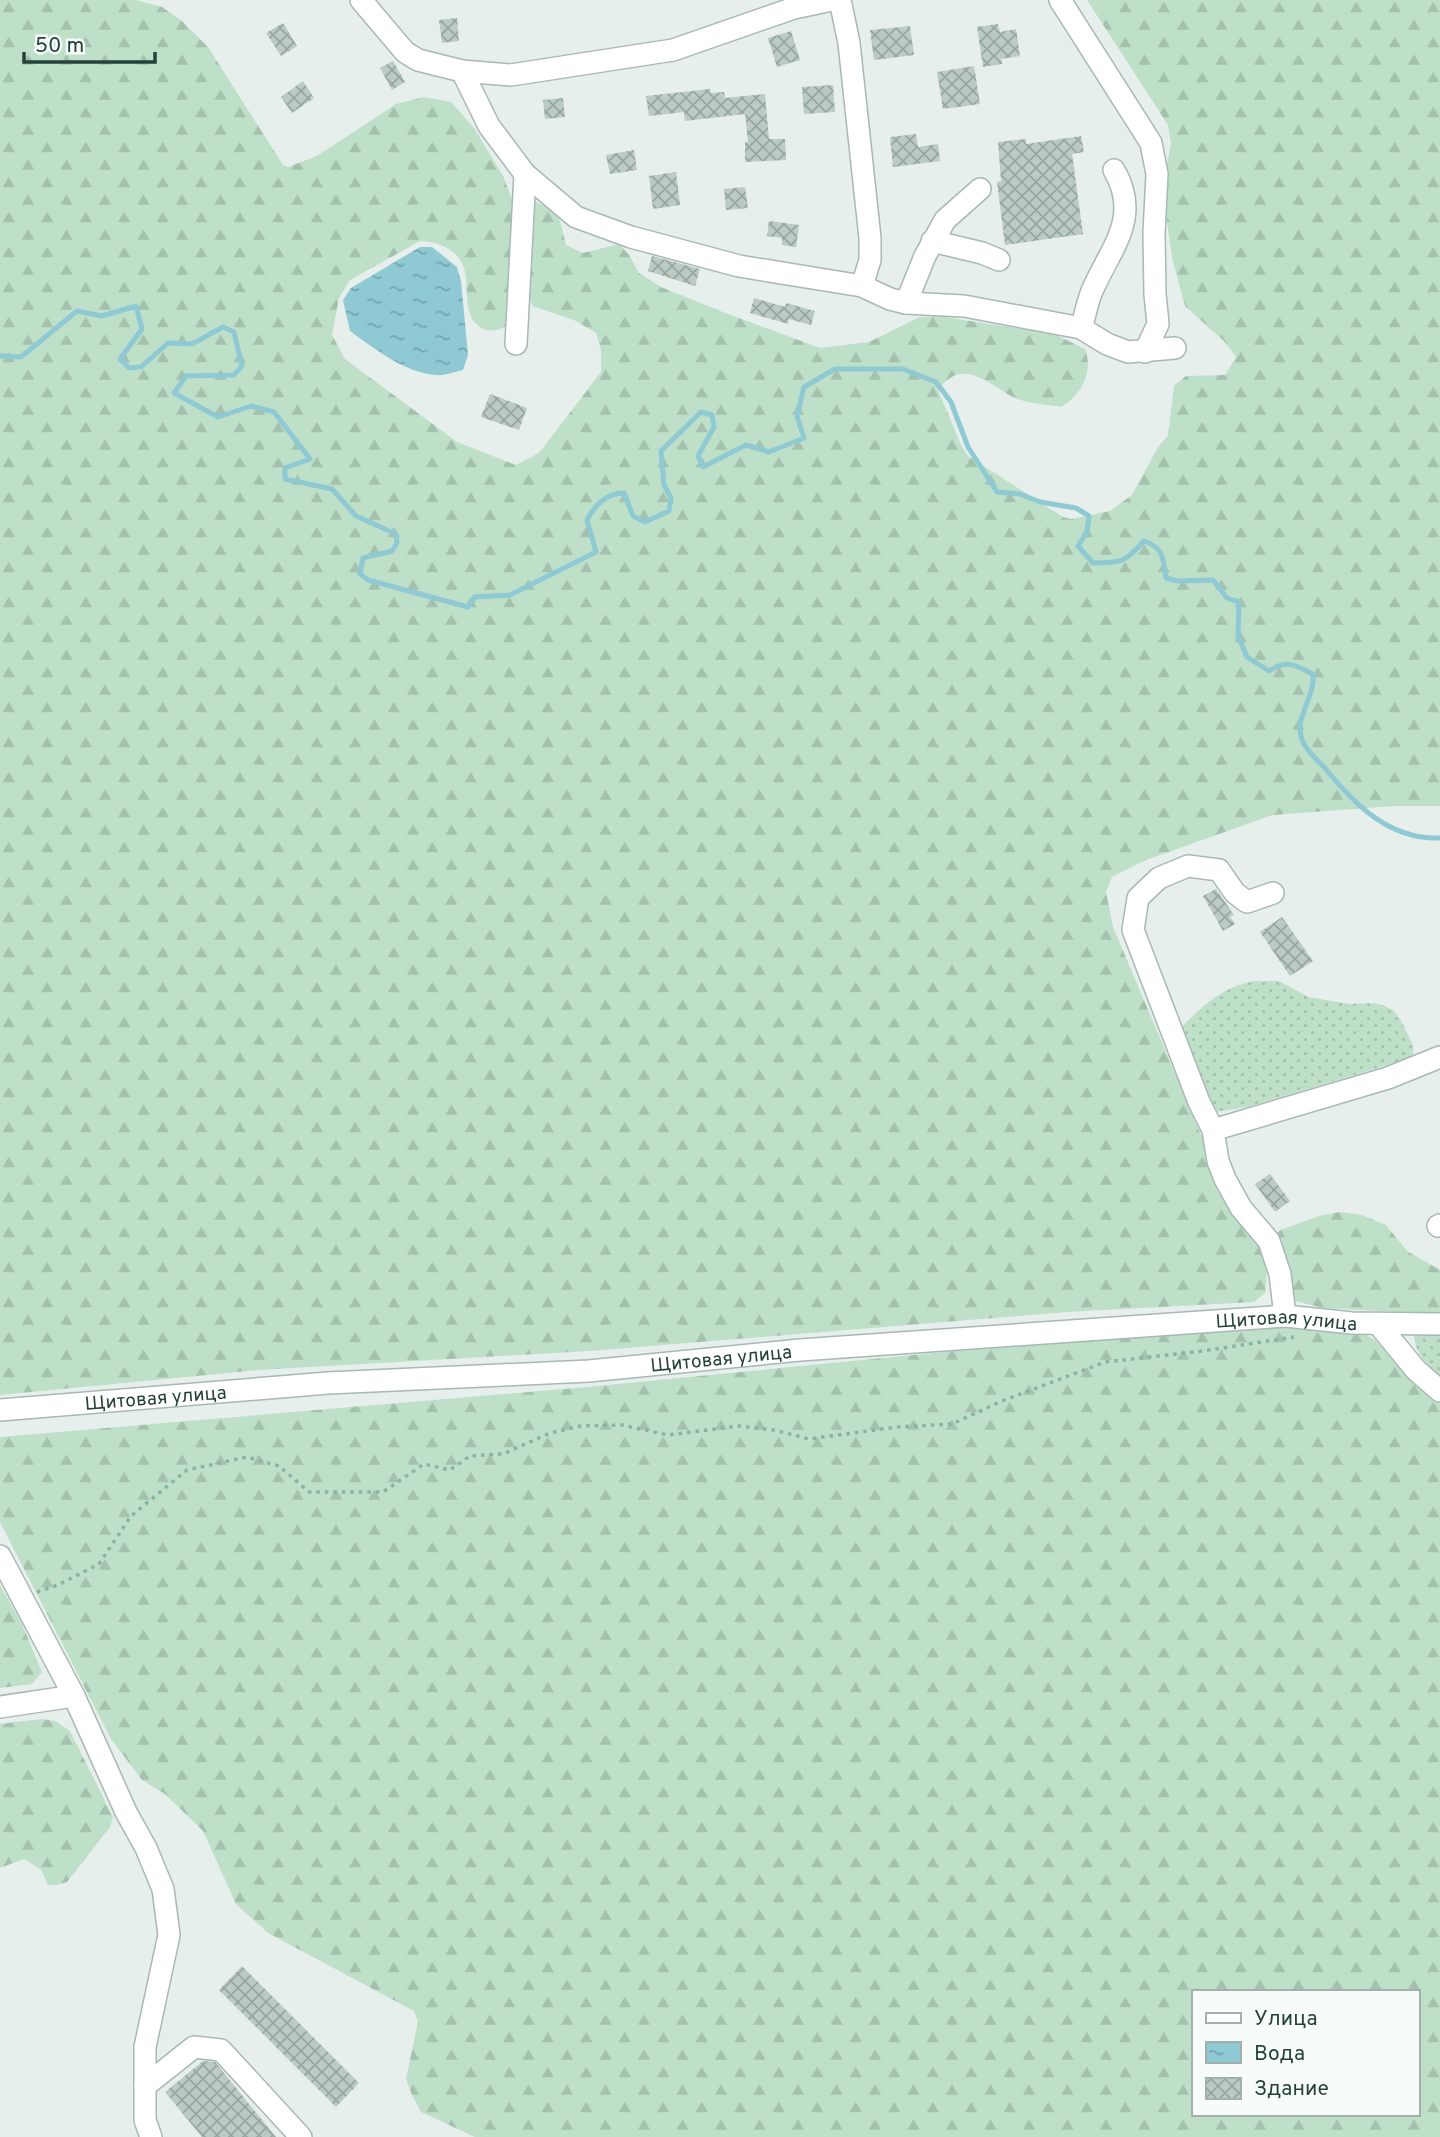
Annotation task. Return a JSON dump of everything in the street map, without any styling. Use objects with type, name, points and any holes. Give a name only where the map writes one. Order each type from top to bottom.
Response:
[{"type":"street","points":[[361,0],[405,52],[418,60],[462,71],[511,75],[673,50],[794,8],[832,0]]},
{"type":"street","points":[[839,0],[849,43],[870,238],[870,260],[862,286]]},
{"type":"street","points":[[1060,0],[1152,143],[1157,174],[1154,233],[1158,324],[1146,352]]},
{"type":"street","points":[[462,71],[489,126],[525,174],[576,217],[631,237],[739,266],[862,286],[906,303],[964,306],[1081,328],[1128,352],[1175,348]]},
{"type":"street","points":[[1081,328],[1092,292],[1115,249],[1125,220],[1126,203],[1114,170]]},
{"type":"street","points":[[516,344],[525,174]]},
{"type":"street","points":[[906,303],[932,242],[945,220],[980,189]]},
{"type":"street","points":[[932,242],[971,250],[999,260]]},
{"type":"street","points":[[1273,894],[1247,902],[1235,893],[1219,870],[1188,866],[1159,878],[1138,898],[1133,930],[1199,1102],[1213,1130],[1218,1161],[1225,1179],[1241,1208],[1269,1241],[1280,1274],[1284,1316]]},
{"type":"street","points":[[1213,1130],[1388,1078],[1440,1057]]},
{"type":"street","name":"Щитовая улица","points":[[0,1410],[328,1383],[589,1370],[800,1350],[1284,1316],[1379,1325],[1440,1324]]},
{"type":"street","points":[[1379,1325],[1416,1370],[1440,1391]]},
{"type":"street","points":[[0,1556],[74,1696],[163,1889],[169,1936],[145,2047],[145,2120],[151,2137]]},
{"type":"street","points":[[0,1707],[74,1696]]},
{"type":"street","points":[[145,2087],[194,2047],[221,2050],[301,2137]]},
{"type":"path","points":[[22,1597],[58,1585],[99,1564],[131,1516],[187,1470],[247,1457],[279,1466],[309,1492],[372,1493],[383,1492],[424,1464],[450,1469],[470,1455],[503,1454],[550,1433],[581,1426],[622,1425],[668,1435],[739,1426],[774,1430],[809,1439],[897,1427],[952,1424],[1002,1401],[1105,1362],[1279,1341],[1300,1335],[1317,1320]]},
{"type":"green space","points":[[0,0],[136,0],[162,7],[182,21],[208,47],[283,165],[288,167],[317,156],[396,104],[424,97],[451,102],[474,128],[503,176],[512,199],[516,217],[508,325],[492,331],[475,323],[467,301],[464,268],[457,256],[446,248],[420,241],[350,280],[339,298],[332,335],[345,359],[457,442],[516,465],[539,453],[601,372],[601,350],[596,333],[576,321],[533,306],[526,293],[533,201],[558,217],[566,245],[583,253],[619,244],[639,273],[661,287],[820,348],[869,342],[920,317],[938,316],[1054,334],[1085,349],[1088,366],[1084,382],[1080,390],[1061,407],[1018,399],[983,379],[965,374],[947,380],[938,390],[968,456],[1063,517],[1071,519],[1110,511],[1132,495],[1158,447],[1168,436],[1174,386],[1186,376],[1225,375],[1236,357],[1224,341],[1185,306],[1172,258],[1165,208],[1164,179],[1171,144],[1168,125],[1087,0],[1440,0],[1440,806],[1394,806],[1273,815],[1146,860],[1112,877],[1106,892],[1113,927],[1207,1149],[1259,1246],[1267,1272],[1265,1293],[1254,1302],[1067,1312],[589,1351],[258,1370],[0,1395]]},
{"type":"green space","points":[[1253,981],[1279,981],[1308,997],[1385,1006],[1394,1011],[1400,1019],[1413,1045],[1413,1055],[1248,1107],[1215,1112],[1205,1095],[1181,1031],[1183,1025],[1215,998],[1232,988]]},
{"type":"green space","points":[[1340,1212],[1362,1215],[1386,1225],[1407,1251],[1440,1270],[1440,1314],[1323,1308],[1291,1300],[1276,1235],[1280,1230],[1319,1216]]},
{"type":"green space","points":[[1282,1323],[1363,1333],[1375,1340],[1440,1403],[1440,2137],[475,2137],[421,2112],[406,2079],[418,2022],[414,2011],[268,1933],[236,1904],[203,1831],[165,1794],[142,1780],[111,1739],[0,1522],[0,1437],[587,1387]]},
{"type":"green space","points":[[1423,1331],[1440,1332],[1440,1376],[1426,1363],[1417,1348],[1414,1335]]},
{"type":"green space","points":[[0,1585],[21,1622],[42,1672],[32,1684],[0,1688]]},
{"type":"green space","points":[[41,1719],[55,1721],[70,1731],[113,1817],[110,1827],[67,1882],[56,1885],[48,1885],[41,1870],[24,1859],[0,1868],[0,1724]]},
{"type":"water","points":[[420,247],[432,247],[457,267],[461,281],[468,355],[463,370],[438,375],[423,373],[390,359],[350,331],[343,300],[351,288]]},
{"type":"building","points":[[457,18],[459,41],[442,43],[439,20]]},
{"type":"building","points":[[283,23],[297,46],[281,56],[266,33]]},
{"type":"building","points":[[998,24],[1000,32],[1016,29],[1020,56],[1001,59],[1002,64],[983,67],[977,27]]},
{"type":"building","points":[[910,26],[914,55],[874,60],[870,30]]},
{"type":"building","points":[[791,31],[800,60],[777,67],[768,38]]},
{"type":"building","points":[[393,61],[405,82],[392,90],[380,68]]},
{"type":"building","points":[[974,66],[980,104],[943,109],[937,72]]},
{"type":"building","points":[[303,81],[314,98],[292,113],[281,97]]},
{"type":"building","points":[[833,85],[835,112],[804,114],[802,87]]},
{"type":"building","points":[[710,89],[711,93],[724,92],[725,98],[765,94],[769,139],[785,139],[786,160],[745,162],[745,142],[748,142],[745,114],[685,121],[684,112],[649,116],[646,96]]},
{"type":"building","points":[[563,98],[565,117],[545,119],[543,100]]},
{"type":"building","points":[[916,134],[918,147],[938,144],[940,161],[893,167],[890,137]]},
{"type":"building","points":[[1081,136],[1084,152],[1072,154],[1083,234],[1005,245],[997,182],[1001,181],[998,142],[1026,139],[1026,144]]},
{"type":"building","points":[[634,150],[637,170],[610,174],[606,155]]},
{"type":"building","points":[[676,172],[680,205],[653,209],[649,176]]},
{"type":"building","points":[[745,187],[748,208],[726,210],[724,189]]},
{"type":"building","points":[[769,221],[799,225],[796,247],[782,245],[782,238],[767,236]]},
{"type":"building","points":[[652,256],[700,269],[695,286],[648,271]]},
{"type":"building","points":[[754,298],[785,307],[786,303],[815,311],[811,325],[789,319],[788,324],[750,313]]},
{"type":"building","points":[[490,394],[527,408],[519,430],[481,417]]},
{"type":"building","points":[[1216,889],[1234,915],[1230,917],[1235,924],[1223,931],[1203,896]]},
{"type":"building","points":[[1282,917],[1313,961],[1290,976],[1260,932]]},
{"type":"building","points":[[1270,1174],[1290,1201],[1275,1212],[1255,1184]]},
{"type":"building","points":[[242,1966],[359,2083],[336,2107],[219,1990]]},
{"type":"building","points":[[203,2061],[215,2062],[276,2137],[202,2137],[165,2092]]},
{"type":"waterway","points":[[0,356],[21,357],[77,311],[102,316],[136,306],[142,329],[120,359],[129,368],[141,367],[168,343],[192,344],[223,327],[234,332],[242,366],[234,375],[186,376],[174,393],[218,417],[251,406],[274,412],[310,459],[285,468],[285,479],[332,489],[356,516],[396,534],[397,543],[392,551],[363,558],[360,574],[368,580],[468,607],[475,597],[510,595],[596,552],[587,520],[597,505],[612,495],[624,493],[633,516],[645,522],[669,511],[671,498],[664,485],[661,451],[701,412],[712,415],[714,427],[698,456],[703,467],[746,445],[769,452],[804,438],[797,416],[804,387],[835,369],[903,369],[936,382],[951,402],[968,447],[997,492],[1020,494],[1040,502],[1076,508],[1089,516],[1087,532],[1078,546],[1093,563],[1122,560],[1144,541],[1159,551],[1166,578],[1177,581],[1213,580],[1227,598],[1239,602],[1238,636],[1247,657],[1269,671],[1286,664],[1313,674],[1311,691],[1300,725],[1303,742],[1310,752],[1348,794],[1374,817],[1405,833],[1440,838]]}]
